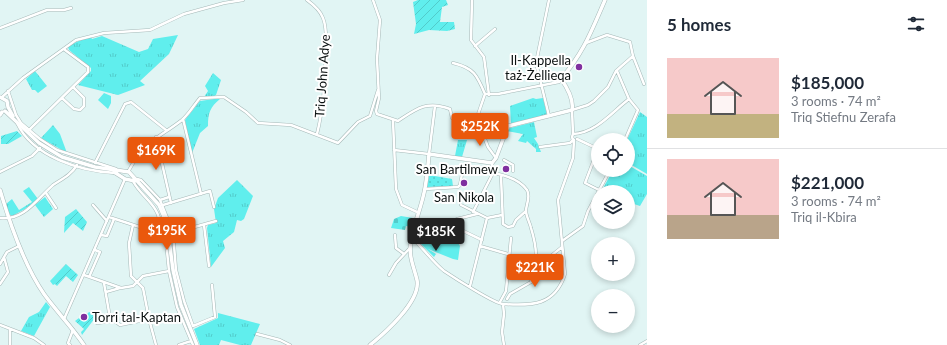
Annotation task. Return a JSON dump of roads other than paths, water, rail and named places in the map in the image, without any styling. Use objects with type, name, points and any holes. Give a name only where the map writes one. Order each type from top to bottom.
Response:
[{"type":"main road","points":[[370,345],[387,331],[413,300],[417,282],[411,262],[411,237],[417,212],[425,189],[429,154],[492,163],[496,158],[508,126],[549,117],[572,110],[573,106],[567,87],[561,79],[576,62],[593,30],[605,0]]},
{"type":"main road","points":[[0,98],[7,101],[8,107],[16,120]]},
{"type":"main road","points":[[8,107],[2,112],[16,120],[39,143],[62,156],[126,175],[138,183],[159,205],[167,224],[173,270],[181,305],[197,345]]},
{"type":"main road","points":[[0,190],[20,246],[34,277],[45,295],[84,345]]},
{"type":"street","points":[[0,98],[34,70],[65,50],[76,40],[104,33],[150,30],[184,14],[224,3],[244,0]]},
{"type":"street","name":"Triq John Adye","points":[[307,0],[316,6],[323,16],[326,26],[325,74],[322,112],[317,134]]},
{"type":"street","points":[[373,0],[380,20],[377,59],[377,114],[394,121],[398,121],[420,106],[435,106],[450,109],[452,118],[483,134],[488,147],[496,158]]},
{"type":"street","points":[[472,0],[471,40],[484,57],[489,95]]},
{"type":"street","points":[[549,0],[536,63],[549,117]]},
{"type":"street","points":[[0,28],[47,10],[64,10],[71,8]]},
{"type":"street","points":[[475,46],[495,29]]},
{"type":"street","points":[[586,43],[607,35],[630,42],[632,56],[644,84]]},
{"type":"street","points":[[27,130],[73,88],[89,70],[65,50]]},
{"type":"street","points":[[411,237],[444,270],[470,286],[503,303],[528,305],[542,302],[552,296],[562,282],[565,274],[558,200],[573,158],[575,134],[572,110],[588,105],[594,101],[608,87],[616,71],[632,56]]},
{"type":"street","points":[[453,63],[462,65],[476,73],[485,94],[473,129]]},
{"type":"street","points":[[616,71],[629,99],[638,110],[628,133]]},
{"type":"street","points":[[485,94],[489,95],[559,82],[561,79]]},
{"type":"street","points":[[642,79],[647,81]]},
{"type":"street","points":[[62,98],[74,109],[80,110],[84,106],[84,98],[73,88]]},
{"type":"street","points":[[64,319],[126,175],[143,148],[156,137],[183,119],[200,98],[224,97],[246,112],[258,123],[291,125],[338,143],[358,122],[370,116],[378,90]]},
{"type":"street","points":[[7,101],[8,92]]},
{"type":"street","points":[[8,92],[16,115],[27,130],[57,150],[118,172]]},
{"type":"street","points":[[591,146],[575,140],[572,136],[610,117],[629,99]]},
{"type":"street","points":[[95,163],[125,104],[131,102],[166,130]]},
{"type":"street","points":[[394,150],[429,154],[435,106]]},
{"type":"street","points":[[183,119],[200,194]]},
{"type":"street","points":[[16,120],[21,123]]},
{"type":"street","points":[[16,120],[21,132],[40,148],[56,158],[77,166],[102,172],[118,172]]},
{"type":"street","points":[[394,121],[396,189],[402,205],[417,212]]},
{"type":"street","points":[[156,137],[171,202]]},
{"type":"street","points":[[540,147],[570,143],[575,140]]},
{"type":"street","points":[[0,172],[32,156],[40,148]]},
{"type":"street","points":[[504,160],[513,164],[512,171]]},
{"type":"street","points":[[473,212],[493,173],[492,163]]},
{"type":"street","points":[[0,218],[10,219],[30,208],[52,186],[73,172],[77,166]]},
{"type":"street","points":[[591,168],[585,184],[591,187]]},
{"type":"street","points":[[425,189],[458,187],[460,185],[462,174],[474,171],[510,177],[524,188],[528,194],[528,205],[526,211],[516,220],[513,226],[508,227],[503,224],[501,176]]},
{"type":"street","points":[[193,345],[177,307],[169,271],[165,231],[160,226],[160,218],[152,203],[135,185],[133,179],[141,180],[160,200],[163,206],[173,233],[176,270],[191,327],[215,317],[212,285]]},
{"type":"street","points":[[163,206],[171,202],[210,191],[214,207]]},
{"type":"street","points":[[46,193],[56,208]]},
{"type":"street","points":[[160,200],[169,197]]},
{"type":"street","points":[[92,205],[107,221]]},
{"type":"street","points":[[461,205],[487,218],[496,218],[502,215]]},
{"type":"street","points":[[562,241],[583,226],[591,205]]},
{"type":"street","points":[[503,303],[510,294],[531,282],[537,261],[536,244],[526,211]]},
{"type":"street","points":[[477,214],[456,219],[457,228],[482,240]]},
{"type":"street","points":[[109,217],[149,230],[160,226]]},
{"type":"street","points":[[470,286],[487,218]]},
{"type":"street","points":[[101,235],[106,236],[114,219]]},
{"type":"street","points":[[173,233],[216,221]]},
{"type":"street","points":[[133,225],[130,243],[131,276],[143,288],[149,320],[156,345]]},
{"type":"street","points":[[204,225],[210,266]]},
{"type":"street","points":[[395,235],[396,248],[404,254]]},
{"type":"street","points":[[504,345],[502,332],[504,314],[503,303],[500,298],[503,297],[506,291],[508,254],[511,238]]},
{"type":"street","points":[[0,264],[7,252],[20,246]]},
{"type":"street","points":[[480,246],[508,254]]},
{"type":"street","points":[[546,260],[562,247]]},
{"type":"street","points":[[389,274],[410,248]]},
{"type":"street","points":[[89,277],[100,252],[95,250]]},
{"type":"street","points":[[0,284],[8,272],[4,257]]},
{"type":"street","points":[[106,292],[131,287],[143,276],[169,271]]},
{"type":"street","points":[[84,275],[121,288]]},
{"type":"street","points":[[104,282],[110,318],[113,321],[120,325],[149,320]]},
{"type":"street","points":[[503,297],[507,299]]},
{"type":"street","points":[[97,323],[113,321]]},
{"type":"street","points":[[0,325],[34,338],[44,345]]},
{"type":"street","points":[[10,329],[10,345]]},
{"type":"street","points":[[68,344],[73,330]]},
{"type":"street","points":[[257,334],[280,340],[290,345]]},
{"type":"street","points":[[180,345],[191,341]]},
{"type":"street","points":[[640,345],[647,341]]},
{"type":"place","name":"Il-Kappella taż-Żellieqa","points":[[579,67]]},
{"type":"place","name":"San Bartilmew","points":[[506,169]]},
{"type":"place","name":"San Nikola","points":[[464,183]]},
{"type":"place","name":"Torri tal-Kaptan","points":[[84,317]]}]
